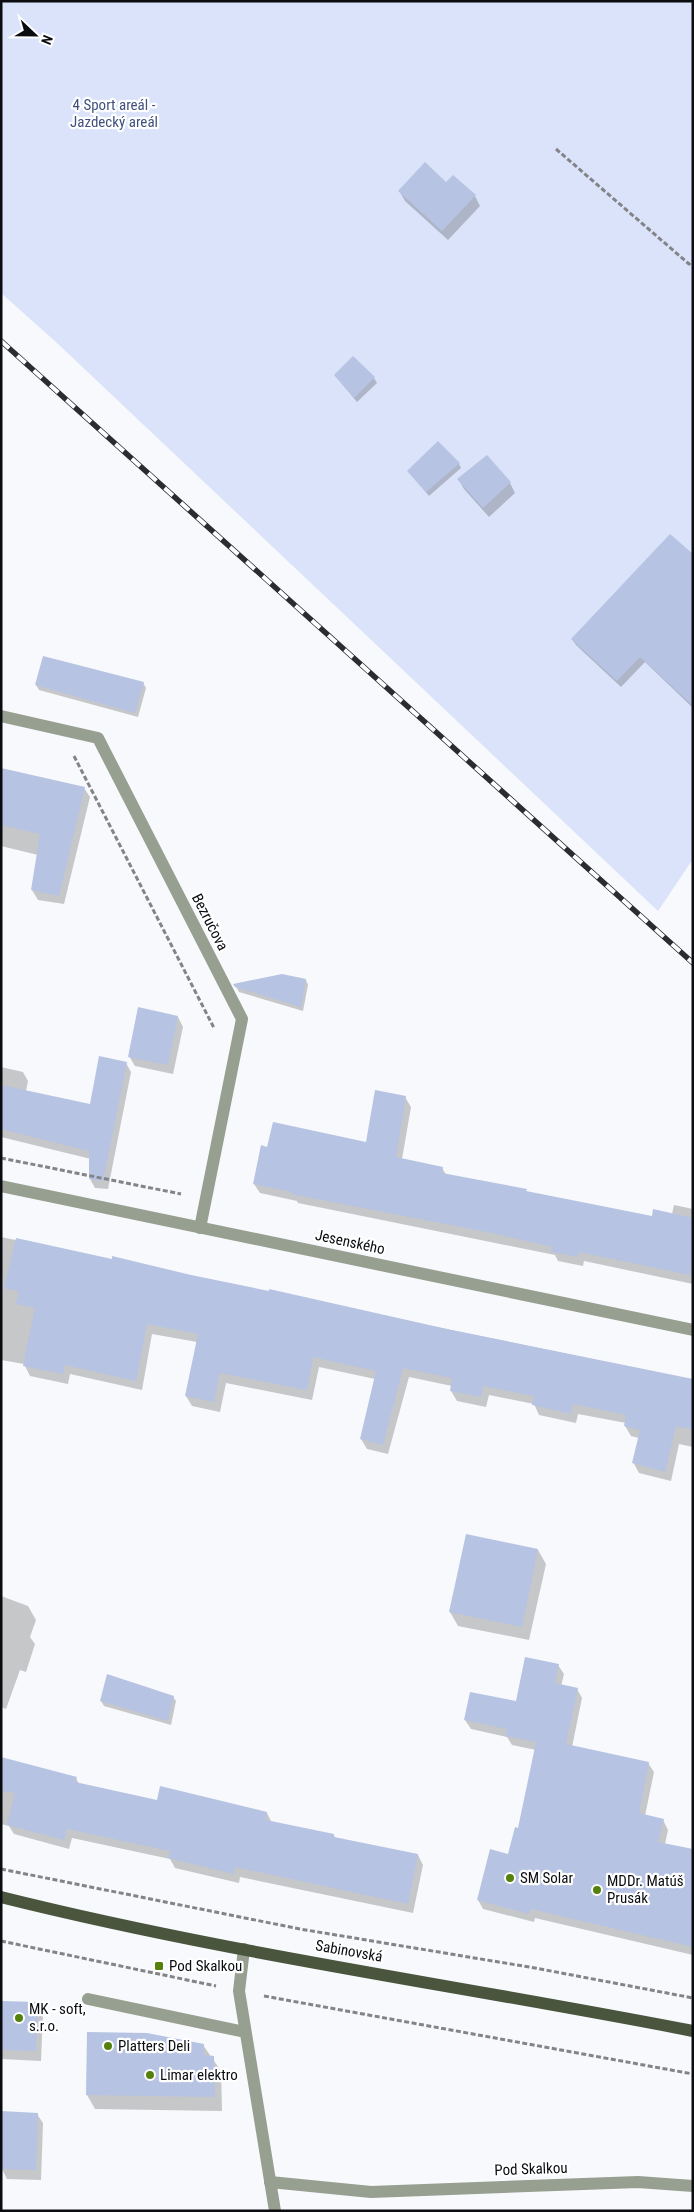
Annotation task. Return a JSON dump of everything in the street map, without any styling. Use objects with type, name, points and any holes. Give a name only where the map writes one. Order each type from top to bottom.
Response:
[{"type":"main road","name":"Sabinovská","points":[[1,1897],[244,1949],[693,2030]]},
{"type":"street","name":"Bezručova","points":[[1,716],[98,738],[242,1019],[200,1228]]},
{"type":"street","name":"Jesenského","points":[[1,1186],[693,1330]]},
{"type":"street","points":[[244,1949],[239,1991],[275,2211]]},
{"type":"street","points":[[88,1999],[245,2032]]},
{"type":"street","name":"Pod Skalkou","points":[[270,2182],[371,2192],[638,2182],[693,2186]]},
{"type":"path","points":[[556,149],[689,264],[693,261]]},
{"type":"path","points":[[72,754],[214,1027],[212,1037]]},
{"type":"path","points":[[1,1158],[181,1195],[183,1186]]},
{"type":"path","points":[[1,1869],[300,1929],[535,1968],[693,1998]]},
{"type":"path","points":[[1,1941],[239,1991],[693,2074]]},
{"type":"green space","name":"4 Sport areál - Jazdecký areál","points":[[1,1],[693,1],[693,859],[658,911],[57,343],[1,293]]},
{"type":"building","points":[[425,162],[446,182],[453,175],[476,195],[442,231],[398,191]]},
{"type":"building","points":[[353,356],[375,377],[354,398],[334,375]]},
{"type":"building","points":[[438,441],[460,463],[426,492],[407,471]]},
{"type":"building","points":[[487,455],[511,482],[483,508],[457,479]]},
{"type":"building","points":[[670,534],[693,554],[693,706],[640,657],[617,681],[571,639]]},
{"type":"building","points":[[43,656],[144,682],[135,713],[35,685]]},
{"type":"building","points":[[1,768],[85,787],[59,896],[31,890],[40,834],[1,825]]},
{"type":"building","points":[[282,974],[306,979],[301,1007],[235,987],[233,984]]},
{"type":"building","points":[[138,1007],[178,1016],[168,1065],[128,1057]]},
{"type":"building","points":[[99,1056],[127,1062],[103,1181],[89,1179],[89,1151],[1,1129],[1,1085],[90,1104]]},
{"type":"building","points":[[375,1090],[406,1096],[396,1157],[443,1167],[442,1173],[527,1189],[526,1191],[652,1216],[653,1209],[693,1218],[693,1261],[690,1275],[579,1252],[578,1257],[551,1252],[552,1247],[492,1233],[291,1194],[292,1192],[253,1184],[261,1145],[267,1147],[273,1122],[366,1142]]},
{"type":"building","points":[[16,1238],[112,1259],[112,1256],[191,1275],[269,1291],[269,1289],[447,1329],[693,1379],[693,1430],[676,1426],[665,1472],[632,1463],[640,1430],[624,1426],[626,1415],[573,1404],[571,1414],[532,1405],[534,1396],[483,1386],[481,1397],[450,1391],[452,1378],[403,1368],[383,1445],[360,1439],[376,1371],[313,1357],[307,1390],[220,1373],[214,1402],[185,1396],[198,1334],[147,1324],[136,1381],[65,1365],[63,1374],[23,1366],[35,1308],[16,1304],[19,1291],[4,1288]]},
{"type":"building","points":[[466,1534],[538,1549],[522,1627],[449,1612]]},
{"type":"building","points":[[525,1657],[559,1664],[555,1683],[578,1688],[566,1744],[649,1762],[639,1813],[664,1819],[658,1842],[693,1849],[693,1947],[531,1909],[529,1914],[477,1900],[490,1849],[508,1854],[515,1827],[518,1828],[536,1742],[505,1736],[507,1729],[464,1720],[470,1692],[516,1701]]},
{"type":"building","points":[[107,1674],[174,1696],[168,1721],[100,1701]]},
{"type":"building","points":[[1,1757],[77,1777],[75,1782],[157,1800],[160,1786],[267,1812],[266,1820],[334,1834],[334,1837],[418,1854],[408,1904],[235,1867],[234,1874],[168,1858],[170,1851],[67,1829],[64,1840],[7,1825],[15,1793],[1,1791]]},
{"type":"building","name":"MK - soft, s.r.o.","points":[[1,2001],[38,2002],[36,2051],[1,2050]]},
{"type":"building","name":"Limar elektro","points":[[87,2032],[147,2033],[204,2044],[204,2055],[214,2056],[215,2097],[86,2095]]},
{"type":"building","points":[[1,2111],[38,2113],[36,2170],[1,2169]]},
{"type":"railway","points":[[1,341],[693,963]]},
{"type":"place","name":"SM Solar","points":[[510,1878]]},
{"type":"place","name":"MDDr. Matúš Prusák","points":[[597,1890]]},
{"type":"place","name":"Pod Skalkou","points":[[159,1966]]},
{"type":"place","name":"MK - soft, s.r.o.","points":[[19,2018]]},
{"type":"place","name":"Platters Deli","points":[[108,2046]]},
{"type":"place","name":"Limar elektro","points":[[150,2075]]}]
